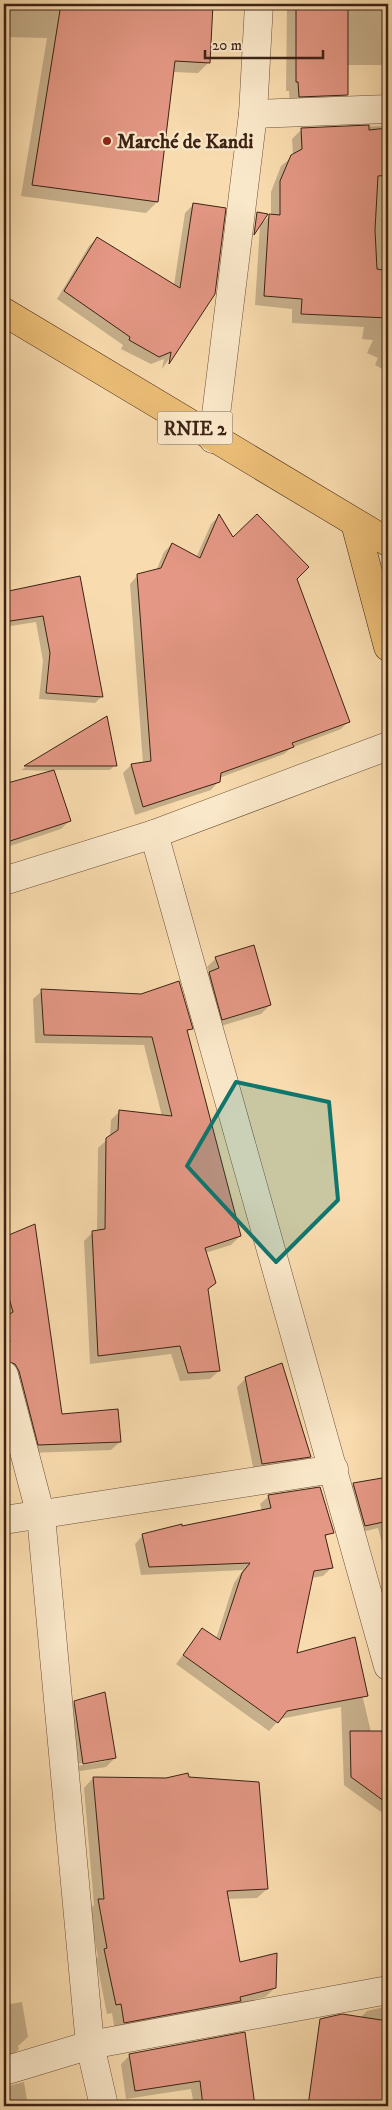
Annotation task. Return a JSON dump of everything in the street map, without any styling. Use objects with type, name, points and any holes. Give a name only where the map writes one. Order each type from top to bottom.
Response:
[{"type":"main road","name":"RNIE 2","points":[[4,312],[213,439],[388,542]]},
{"type":"main road","points":[[355,523],[388,647]]},
{"type":"street","points":[[213,439],[253,114],[260,4]]},
{"type":"street","points":[[253,114],[388,109]]},
{"type":"street","points":[[4,881],[154,834],[388,746]]},
{"type":"street","points":[[154,834],[243,1156],[334,1469],[388,1666]]},
{"type":"street","points":[[4,1375],[41,1516],[90,2045],[104,2106]]},
{"type":"street","points":[[4,1520],[41,1516],[334,1469]]},
{"type":"street","points":[[4,2071],[90,2045],[388,1990]]},
{"type":"highlighted area","points":[[236,1082],[329,1102],[338,1200],[276,1262],[187,1166]]},
{"type":"building","points":[[61,4],[213,4],[210,63],[175,61],[158,202],[32,185]]},
{"type":"building","points":[[296,4],[348,4],[348,95],[299,97],[298,82],[296,82]]},
{"type":"building","points":[[369,125],[369,130],[388,128],[388,175],[378,176],[375,230],[377,269],[388,271],[388,318],[301,314],[302,299],[264,296],[269,214],[280,215],[280,181],[291,155],[302,149],[301,128]]},
{"type":"building","points":[[193,203],[226,208],[215,294],[169,364],[171,352],[159,357],[129,340],[130,337],[64,291],[97,237],[180,288]]},
{"type":"building","points":[[257,212],[268,214],[254,235]]},
{"type":"building","points":[[219,514],[233,537],[257,514],[309,567],[297,579],[350,722],[292,743],[294,747],[221,773],[220,782],[143,807],[131,764],[151,761],[137,574],[161,568],[172,543],[200,558]]},
{"type":"building","points":[[80,576],[103,697],[46,693],[50,653],[43,616],[4,622],[4,592]]},
{"type":"building","points":[[107,716],[117,766],[24,766]]},
{"type":"building","points":[[54,770],[71,821],[4,843],[4,784]]},
{"type":"building","points":[[254,945],[271,1005],[222,1020],[209,972],[219,968],[215,957]]},
{"type":"building","points":[[179,981],[193,1029],[187,1030],[241,1236],[205,1248],[216,1283],[208,1289],[220,1371],[188,1373],[180,1346],[98,1356],[92,1231],[105,1229],[106,1138],[118,1130],[119,1110],[172,1116],[152,1037],[44,1035],[41,989],[141,994]]},
{"type":"building","points":[[35,1224],[62,1414],[118,1409],[121,1442],[38,1445],[19,1371],[15,1364],[4,1360],[4,1343],[10,1342],[5,1317],[13,1312],[4,1281],[4,1237]]},
{"type":"building","points":[[282,1363],[311,1457],[262,1464],[245,1377]]},
{"type":"building","points":[[388,1477],[388,1521],[365,1526],[353,1483]]},
{"type":"building","points":[[320,1487],[334,1533],[325,1535],[333,1568],[314,1571],[297,1653],[355,1637],[368,1696],[287,1711],[278,1723],[183,1655],[202,1628],[220,1640],[242,1573],[250,1563],[149,1567],[142,1534],[182,1524],[182,1526],[271,1508],[268,1495]]},
{"type":"building","points":[[105,1692],[116,1758],[83,1764],[74,1701]]},
{"type":"building","points":[[350,1731],[382,1731],[388,1766],[388,1804],[351,1777]]},
{"type":"building","points":[[188,1773],[189,1777],[259,1782],[268,1889],[227,1891],[240,1962],[277,1953],[276,1988],[240,1997],[241,2001],[124,2023],[121,2004],[116,2005],[104,1949],[107,1948],[98,1899],[104,1899],[93,1777],[166,1778]]},
{"type":"building","points":[[342,2014],[388,2021],[388,2106],[308,2106],[320,2019]]},
{"type":"building","points":[[245,2032],[255,2106],[203,2106],[200,2081],[135,2091],[129,2054]]},
{"type":"place","name":"Marché de Kandi","points":[[107,141]]}]
